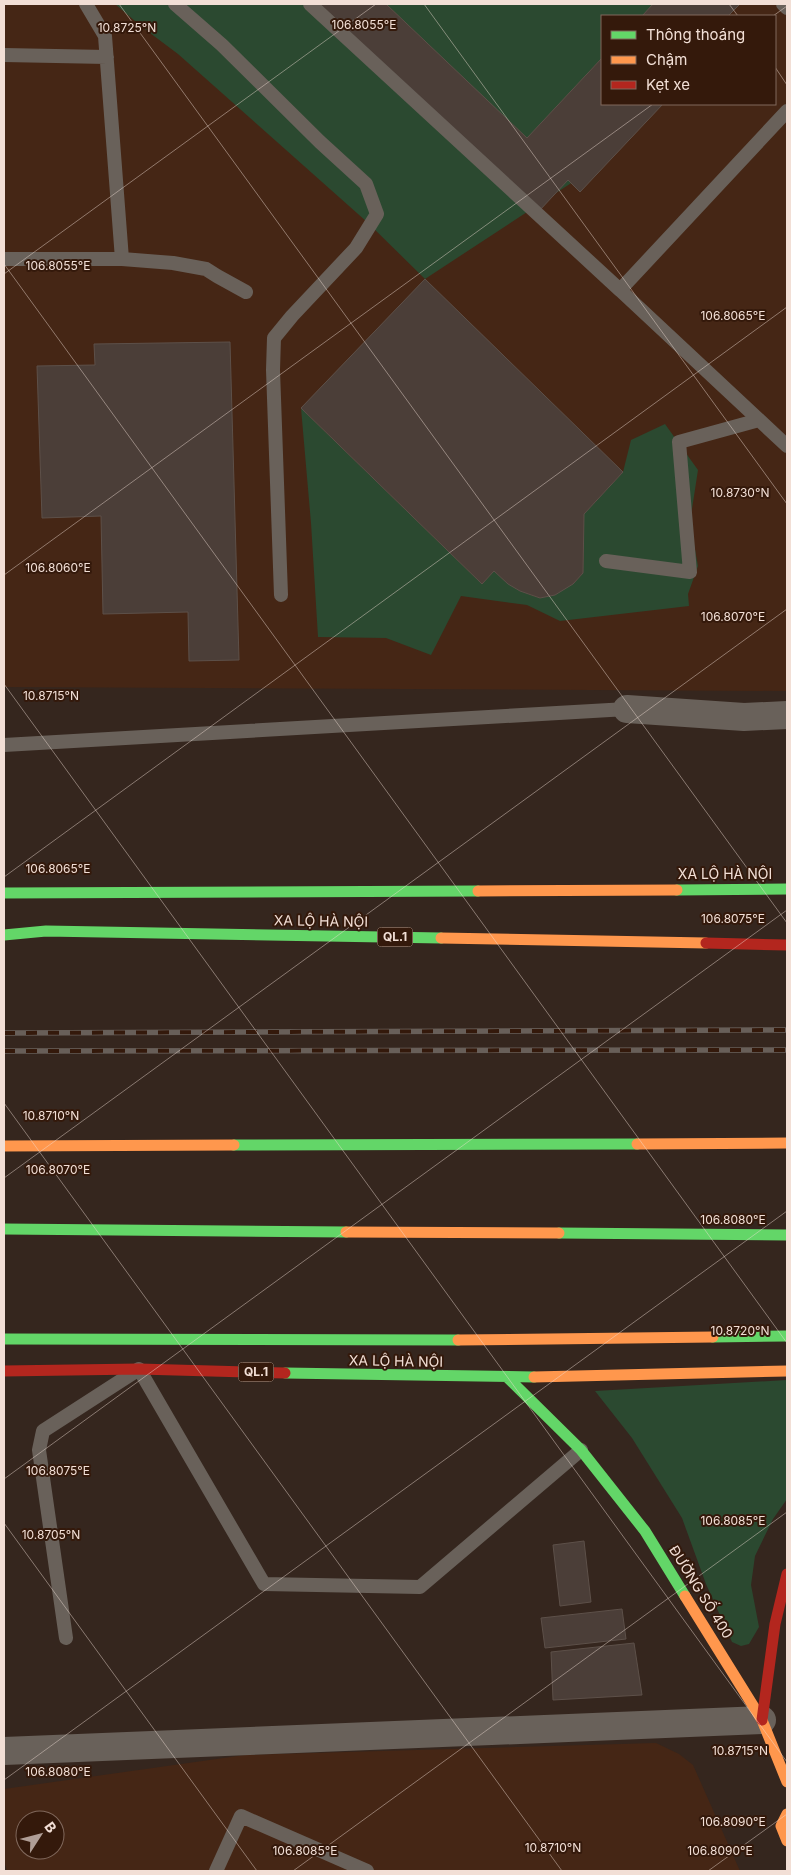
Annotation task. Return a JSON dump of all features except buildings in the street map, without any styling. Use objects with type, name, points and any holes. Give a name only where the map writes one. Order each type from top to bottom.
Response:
[{"type":"main road","name":"XA LỘ HÀ NỘI","points":[[4,893],[787,889]]},
{"type":"main road","name":"XA LỘ HÀ NỘI","points":[[4,935],[46,930],[787,945]]},
{"type":"main road","points":[[4,1146],[787,1144]]},
{"type":"main road","points":[[4,1229],[787,1235]]},
{"type":"main road","name":"XA LỘ HÀ NỘI","points":[[4,1339],[483,1340],[787,1336]]},
{"type":"main road","name":"ĐƯỜNG SỐ 400","points":[[483,1340],[508,1378],[582,1450],[645,1531],[762,1720],[787,1782]]},
{"type":"main road","name":"XA LỘ HÀ NỘI","points":[[4,1371],[138,1369],[508,1378],[787,1371]]},
{"type":"main road","points":[[762,1720],[781,1624],[787,1574]]},
{"type":"main road","points":[[787,1814],[781,1826],[787,1841]]},
{"type":"street","points":[[627,710],[744,717],[787,715]]},
{"type":"street","points":[[4,1751],[762,1720]]},
{"type":"lane","points":[[86,4],[105,36],[122,259]]},
{"type":"lane","points":[[175,4],[222,45],[320,142],[366,184],[377,214],[356,248],[292,316],[274,338],[273,370],[281,596]]},
{"type":"lane","points":[[310,4],[787,446]]},
{"type":"lane","points":[[783,4],[787,8]]},
{"type":"lane","points":[[4,55],[107,57]]},
{"type":"lane","points":[[620,290],[787,111]]},
{"type":"lane","points":[[4,259],[122,259],[173,263],[206,269],[246,292]]},
{"type":"lane","points":[[606,561],[690,572],[679,442],[759,420]]},
{"type":"lane","points":[[4,745],[627,710]]},
{"type":"lane","points":[[66,1638],[40,1450],[42,1431],[138,1369],[264,1584],[420,1587],[582,1450]]},
{"type":"lane","points":[[216,1871],[241,1816],[366,1871]]},
{"type":"shaded area","points":[[4,4],[787,4],[787,691],[4,687]]},
{"type":"shaded area","points":[[656,1743],[679,1754],[693,1765],[740,1871],[7,1871],[4,1860],[4,1789],[245,1755]]},
{"type":"green space","points":[[115,4],[368,4],[461,76],[386,4],[653,4],[643,15],[601,15],[601,59],[533,132],[585,174],[425,279],[367,222],[178,54]]},
{"type":"green space","points":[[301,408],[482,584],[494,571],[516,588],[540,598],[573,584],[583,573],[584,514],[623,472],[631,440],[665,424],[698,470],[690,522],[698,566],[688,594],[689,606],[560,621],[527,605],[461,596],[431,655],[386,638],[318,637]]},
{"type":"green space","points":[[787,1380],[787,1499],[773,1519],[755,1556],[751,1585],[759,1627],[749,1644],[741,1646],[732,1642],[706,1584],[682,1518],[632,1438],[595,1391]]},
{"type":"railway","points":[[4,1033],[787,1030]]},
{"type":"railway","points":[[4,1051],[787,1050]]},
{"type":"traffic: fast","points":[[677,890],[787,889]]},
{"type":"traffic: fast","points":[[4,893],[478,891]]},
{"type":"traffic: fast","points":[[4,935],[46,931],[441,938]]},
{"type":"traffic: fast","points":[[234,1145],[637,1144]]},
{"type":"traffic: fast","points":[[4,1229],[346,1232]]},
{"type":"traffic: fast","points":[[559,1233],[787,1235]]},
{"type":"traffic: fast","points":[[713,1337],[787,1336]]},
{"type":"traffic: fast","points":[[4,1339],[458,1340]]},
{"type":"traffic: fast","points":[[285,1373],[534,1377]]},
{"type":"traffic: fast","points":[[508,1378],[581,1450],[645,1531],[685,1596]]},
{"type":"traffic: slow","points":[[478,891],[677,890]]},
{"type":"traffic: slow","points":[[441,938],[706,943]]},
{"type":"traffic: slow","points":[[637,1144],[787,1143]]},
{"type":"traffic: slow","points":[[4,1146],[234,1145]]},
{"type":"traffic: slow","points":[[346,1232],[559,1233]]},
{"type":"traffic: slow","points":[[458,1340],[713,1337]]},
{"type":"traffic: slow","points":[[534,1377],[787,1371]]},
{"type":"traffic: slow","points":[[685,1596],[762,1720],[787,1782]]},
{"type":"traffic: slow","points":[[787,1814],[781,1826],[787,1841]]},
{"type":"traffic: jam","points":[[706,943],[787,945]]},
{"type":"traffic: jam","points":[[4,1371],[139,1369],[285,1373]]},
{"type":"traffic: jam","points":[[762,1720],[775,1624],[787,1574]]}]
